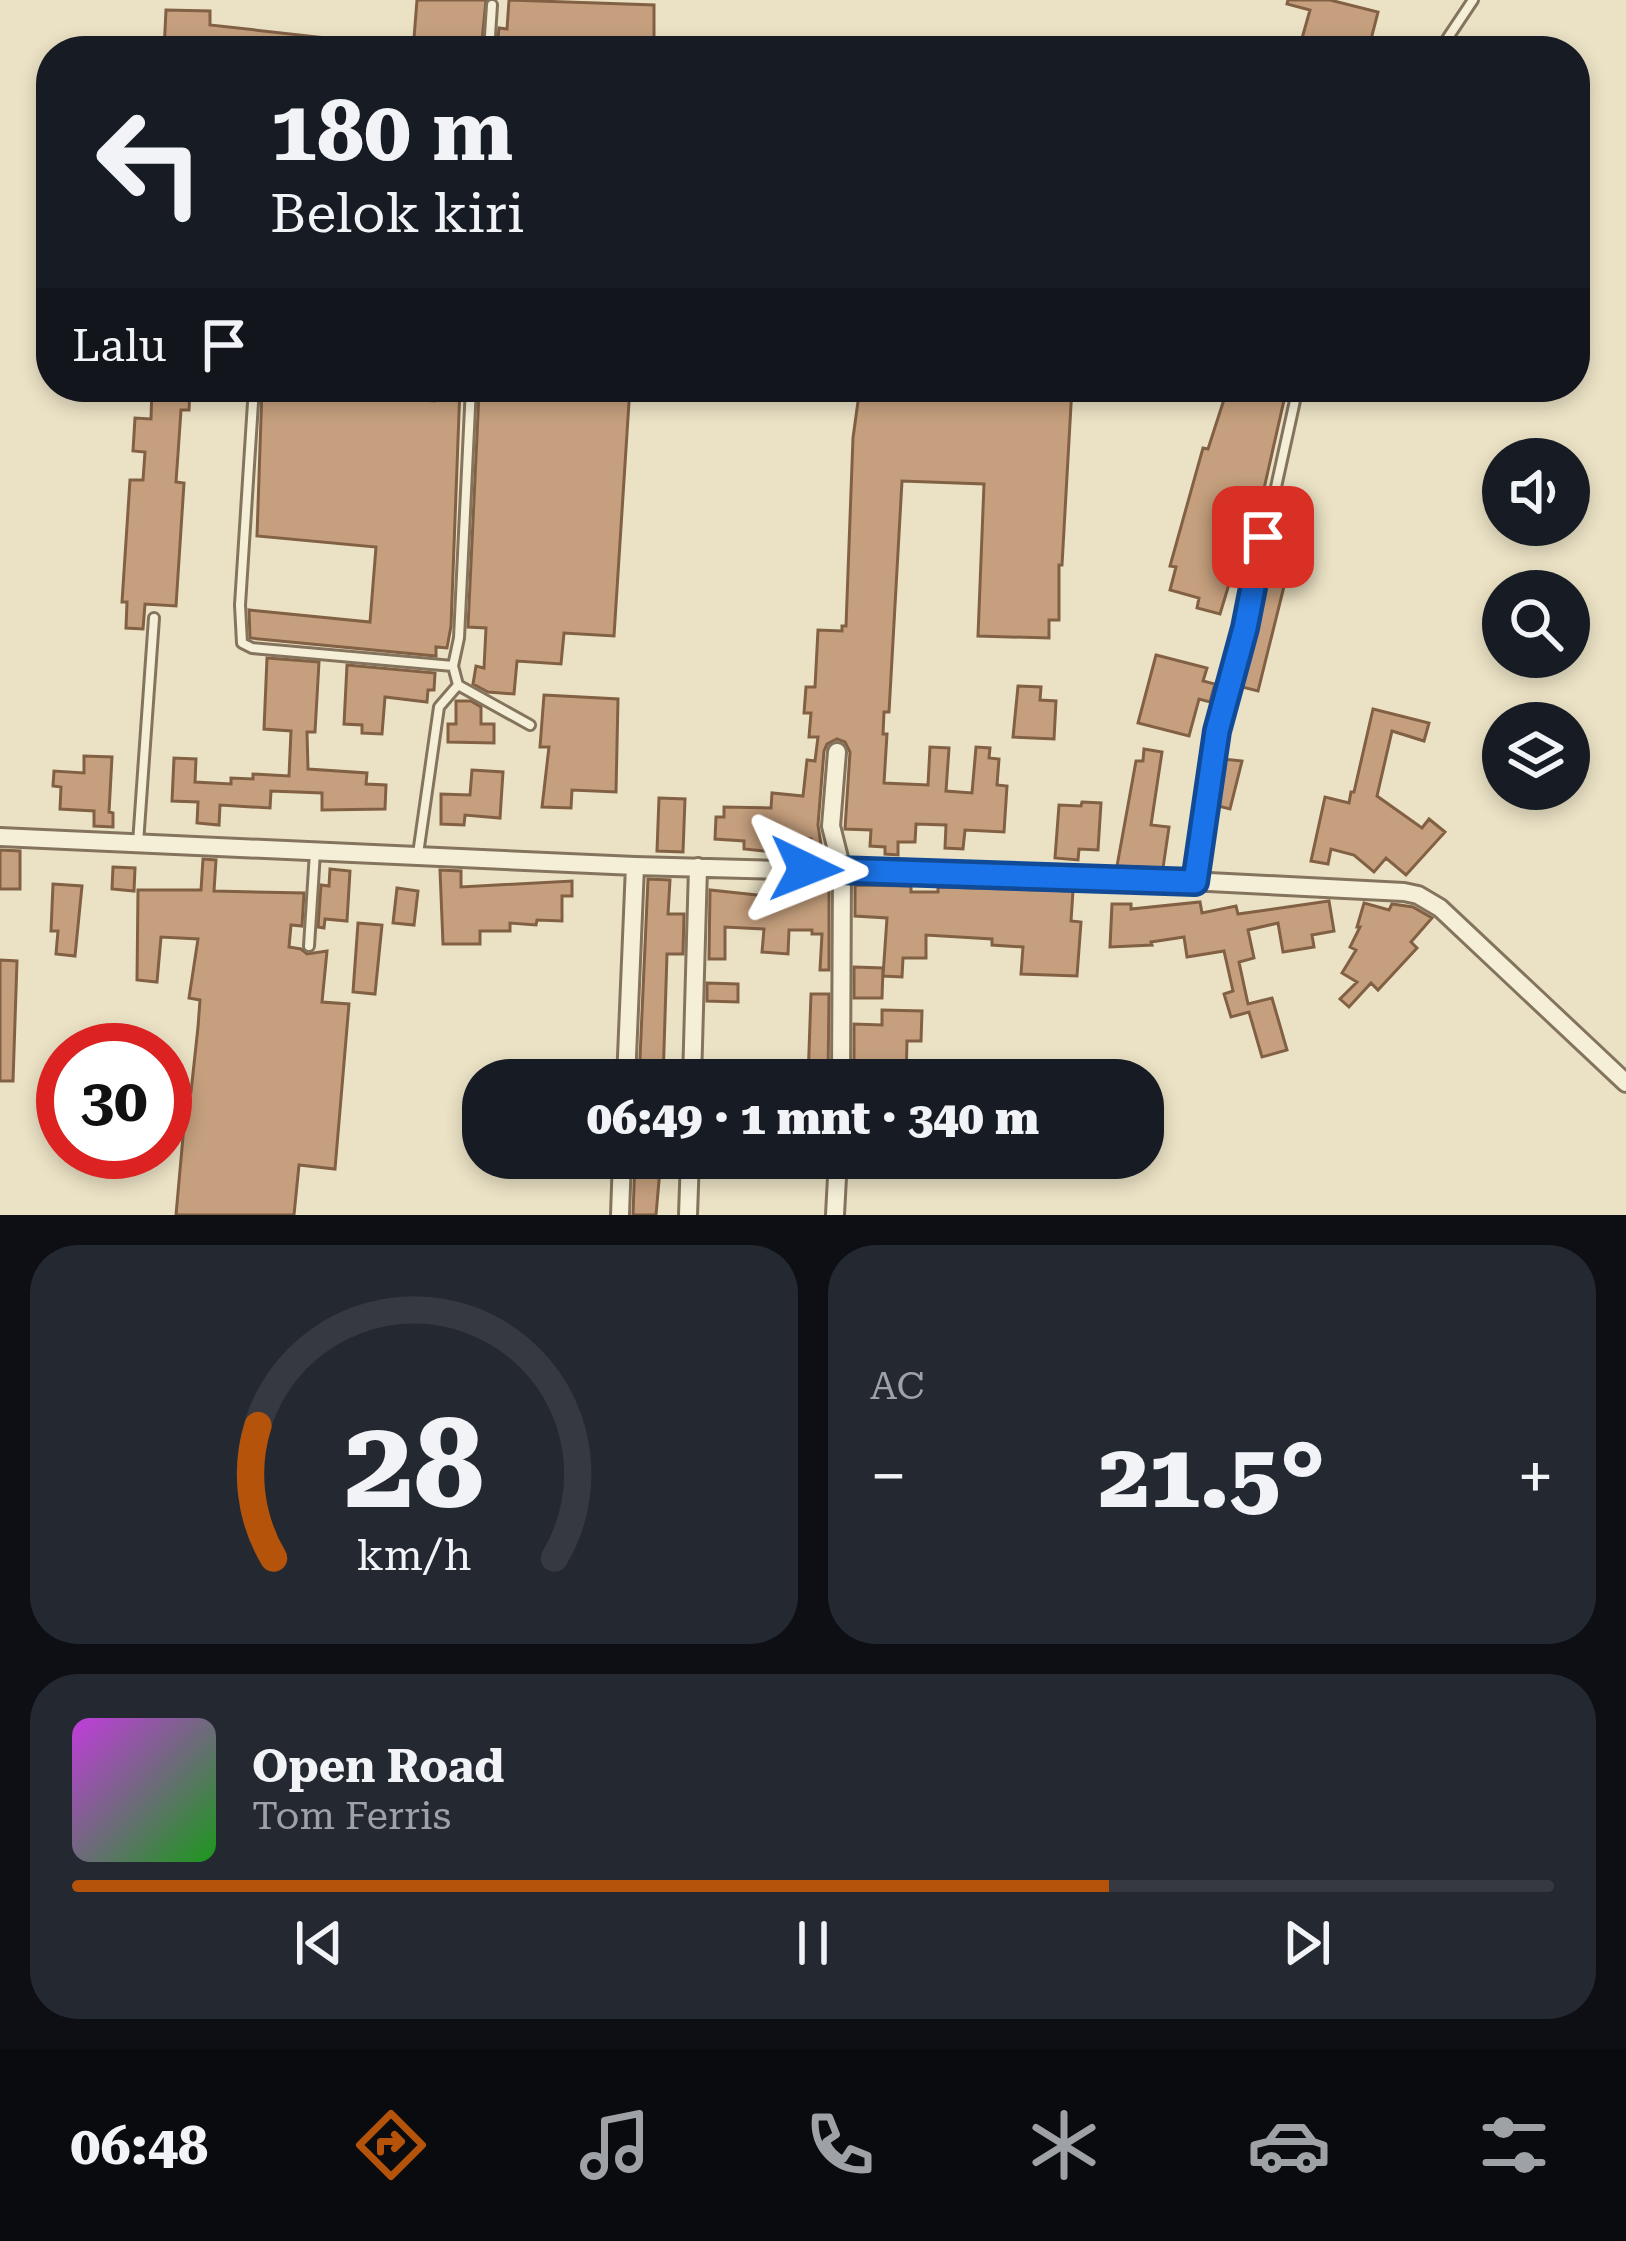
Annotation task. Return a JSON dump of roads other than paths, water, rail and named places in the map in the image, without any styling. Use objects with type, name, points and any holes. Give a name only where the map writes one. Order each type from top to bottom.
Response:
[{"type":"street","points":[[836,752],[831,826],[842,870],[841,1059]]},
{"type":"street","points":[[0,837],[634,866],[1404,892],[1428,899],[1626,1083]]},
{"type":"street","points":[[627,1059],[634,866]]},
{"type":"street","points":[[693,1059],[698,867]]},
{"type":"street","points":[[620,1215],[621,1179]]},
{"type":"street","points":[[688,1215],[689,1179]]},
{"type":"street","points":[[836,1215],[837,1179]]},
{"type":"lane","points":[[1449,36],[1473,0]]},
{"type":"lane","points":[[490,36],[492,4]]},
{"type":"lane","points":[[253,402],[240,605],[242,643],[453,666]]},
{"type":"lane","points":[[471,402],[459,638],[453,666],[458,686],[530,725]]},
{"type":"lane","points":[[1195,882],[1217,731],[1295,402]]},
{"type":"lane","points":[[137,844],[154,618]]},
{"type":"lane","points":[[418,854],[440,707],[458,686]]},
{"type":"lane","points":[[309,946],[315,850]]}]
